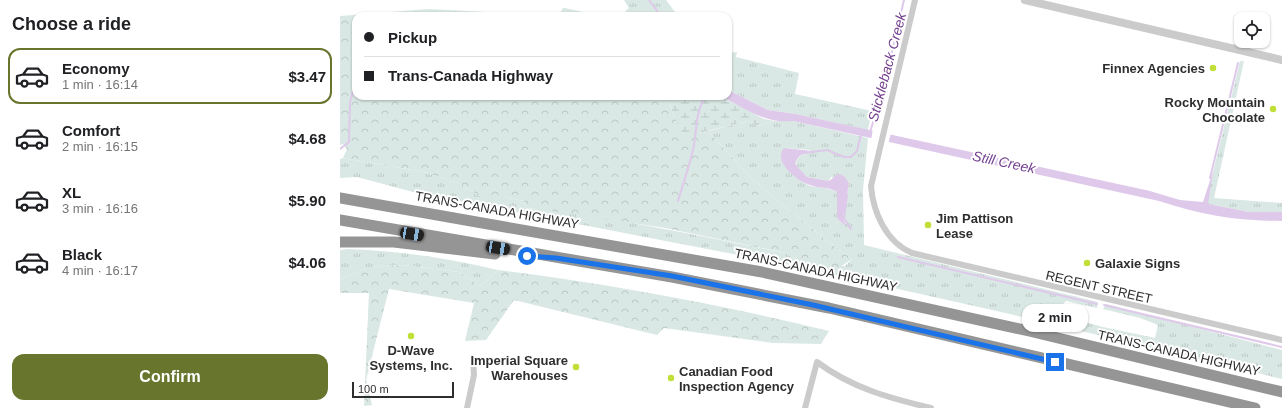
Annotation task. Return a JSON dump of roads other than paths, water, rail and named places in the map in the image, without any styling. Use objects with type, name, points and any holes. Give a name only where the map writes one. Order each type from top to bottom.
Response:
[{"type":"highway","name":"TRANS-CANADA HIGHWAY","points":[[341,198],[762,272],[1029,331],[1282,392]]},
{"type":"highway","points":[[340,220],[556,258],[672,276],[829,308],[1255,408]]},
{"type":"highway","points":[[340,242],[394,242],[484,254],[556,258]]},
{"type":"street","name":"REGENT STREET","points":[[915,0],[883,129],[871,186],[874,208],[891,236],[903,249],[912,253],[1282,340]]},
{"type":"street","points":[[1025,0],[1282,60]]},
{"type":"street","points":[[467,408],[474,376],[474,359]]},
{"type":"street","points":[[806,408],[817,362],[844,381],[858,388],[884,397],[931,408]]},
{"type":"water","name":"Still Creek","points":[[732,92],[768,110],[796,114],[1150,191],[1180,200],[1203,202],[1213,171],[1208,204],[1249,212],[1282,212],[1282,221],[1249,220],[1190,210],[1159,201],[793,121],[764,118],[728,100],[732,100]]},
{"type":"water","points":[[784,148],[812,151],[801,155],[795,164],[807,177],[829,181],[838,174],[844,176],[849,183],[843,218],[846,227],[837,218],[837,192],[810,185],[799,180],[788,170],[781,159],[781,153]]},
{"type":"waterway","points":[[649,0],[658,12]]},
{"type":"waterway","name":"Stickleback Creek","points":[[870,132],[883,90],[904,0]]},
{"type":"waterway","points":[[1210,178],[1238,63]]},
{"type":"waterway","points":[[340,149],[349,142],[350,103],[352,95]]},
{"type":"waterway","points":[[678,201],[693,150],[699,109],[703,100]]},
{"type":"waterway","points":[[804,153],[827,150],[844,157],[851,157],[857,151],[861,135]]},
{"type":"waterway","points":[[847,195],[844,218],[851,229]]},
{"type":"waterway","points":[[898,257],[1097,304]]},
{"type":"waterway","points":[[1104,305],[1282,347]]},
{"type":"place","name":"Finnex Agencies","points":[[1213,68]]},
{"type":"place","name":"Rocky Mountain Chocolate","points":[[1273,109]]},
{"type":"place","name":"Jim Pattison Lease","points":[[928,225]]},
{"type":"place","name":"Galaxie Signs","points":[[1087,263]]},
{"type":"place","name":"D-Wave Systems, Inc.","points":[[411,336]]},
{"type":"place","name":"Imperial Square Warehouses","points":[[576,367]]},
{"type":"place","name":"Canadian Food Inspection Agency","points":[[671,378]]}]
